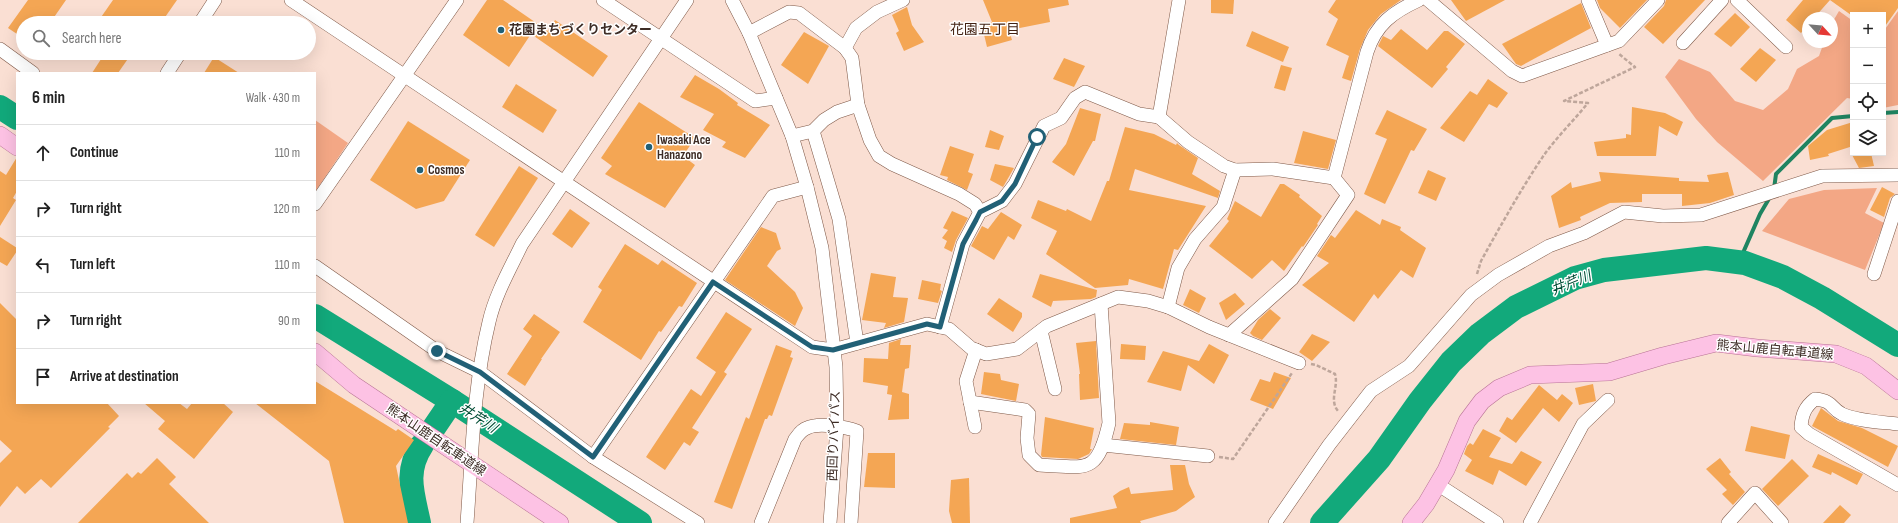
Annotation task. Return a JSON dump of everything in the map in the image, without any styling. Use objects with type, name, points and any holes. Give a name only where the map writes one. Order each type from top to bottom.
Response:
[{"type":"main road","points":[[0,135],[16,146]]},
{"type":"main road","name":"熊本山鹿自転車道線","points":[[1411,523],[1426,504],[1438,484],[1446,470],[1467,421],[1482,401],[1499,388],[1530,375],[1609,372],[1663,356],[1716,344],[1836,354],[1866,366],[1898,391]]},
{"type":"main road","name":"熊本山鹿自転車道線","points":[[316,353],[354,385],[471,457],[560,523]]},
{"type":"street","points":[[205,16],[215,0]]},
{"type":"street","points":[[291,0],[315,16]]},
{"type":"street","points":[[316,203],[457,0]]},
{"type":"street","points":[[603,0],[755,101],[776,98]]},
{"type":"street","points":[[468,523],[471,457],[480,376],[489,321],[504,282],[522,244],[687,0]]},
{"type":"street","name":"西回りバイパス","points":[[732,0],[749,33],[792,136],[807,187],[822,248],[836,367],[837,427],[830,523]]},
{"type":"street","points":[[844,48],[856,28],[877,12],[903,0]]},
{"type":"street","points":[[1159,117],[1179,0]]},
{"type":"street","points":[[1334,178],[1367,52],[1372,40],[1387,18],[1419,0]]},
{"type":"street","points":[[1428,0],[1512,71],[1522,76],[1619,41],[1658,0]]},
{"type":"street","points":[[1588,0],[1607,45]]},
{"type":"street","points":[[1684,43],[1722,0]]},
{"type":"street","points":[[1737,0],[1786,47]]},
{"type":"street","points":[[749,33],[788,12],[799,13],[844,48],[852,58],[858,105],[870,140],[879,156],[892,164],[959,194],[975,204],[980,212]]},
{"type":"street","points":[[316,16],[812,347],[833,350],[927,324],[949,329],[971,348],[986,354],[1017,349],[1052,324],[1118,297],[1148,301],[1168,307],[1229,335],[1299,364]]},
{"type":"street","points":[[0,49],[32,72]]},
{"type":"street","points":[[168,72],[175,60]]},
{"type":"street","points":[[940,327],[963,244],[980,212],[1002,201],[1015,184],[1044,126],[1061,118],[1075,98],[1085,92],[1139,114],[1159,117],[1188,142],[1224,166],[1236,170],[1273,169],[1334,178],[1348,195],[1292,279],[1229,335]]},
{"type":"street","points":[[792,136],[813,131],[824,120],[837,112],[858,105]]},
{"type":"street","points":[[813,131],[839,219],[857,343]]},
{"type":"street","points":[[1168,307],[1178,268],[1195,239],[1222,208],[1236,170]]},
{"type":"street","points":[[1275,523],[1329,445],[1371,391],[1409,366],[1471,295],[1498,275],[1549,246],[1584,233],[1624,212],[1664,216],[1701,215],[1822,176],[1898,175]]},
{"type":"street","points":[[593,457],[773,196],[807,187]]},
{"type":"street","points":[[1874,274],[1898,202]]},
{"type":"street","points":[[316,267],[437,351],[480,376],[593,457],[698,523]]},
{"type":"street","points":[[970,402],[1025,410],[1029,414],[1027,438],[1029,455],[1039,466],[1085,467],[1096,460],[1103,445],[1109,423],[1101,304]]},
{"type":"street","points":[[1041,331],[1055,389]]},
{"type":"street","points":[[975,427],[966,381],[976,350]]},
{"type":"street","points":[[1898,424],[1870,421],[1841,414],[1832,405],[1824,400],[1815,399],[1808,405],[1802,414],[1801,427],[1809,434],[1898,485]]},
{"type":"street","points":[[1530,523],[1583,424],[1608,400]]},
{"type":"street","points":[[761,523],[795,439],[801,431],[808,427],[837,427],[857,431],[851,523]]},
{"type":"street","points":[[1103,445],[1208,456]]},
{"type":"street","points":[[1438,484],[1497,523]]},
{"type":"street","points":[[1728,523],[1755,494],[1782,523]]},
{"type":"path","points":[[1471,295],[1481,261],[1521,190],[1545,154],[1588,103],[1564,101],[1635,67],[1607,45]]},
{"type":"path","points":[[1208,456],[1233,459],[1299,364],[1316,365],[1335,374],[1337,380],[1333,401],[1337,410],[1348,420]]},
{"type":"shaded area","points":[[1839,11],[1850,19],[1850,98],[1847,98],[1763,181],[1717,142],[1696,119],[1665,77],[1679,59],[1710,72],[1735,101],[1763,110],[1788,89],[1797,69],[1819,56],[1822,48],[1838,48]]},
{"type":"shaded area","points":[[1898,11],[1898,105],[1886,107],[1886,48],[1886,28]]},
{"type":"shaded area","points":[[316,121],[348,143],[316,191]]},
{"type":"shaded area","points":[[1877,188],[1865,213],[1884,223],[1865,270],[1762,231],[1789,199],[1824,190]]},
{"type":"building","points":[[28,0],[66,0],[55,16],[17,16]]},
{"type":"building","points":[[113,0],[177,0],[166,16],[102,16]]},
{"type":"building","name":"花園まちづくりセンター","points":[[487,0],[503,0],[548,31],[555,20],[608,56],[593,77],[531,34],[509,67],[463,35]]},
{"type":"building","points":[[983,0],[1068,0],[1069,5],[1048,9],[1050,22],[1009,30],[1012,40],[987,47],[982,26],[992,22]]},
{"type":"building","points":[[1211,0],[1234,0],[1233,14],[1211,13]]},
{"type":"building","points":[[1336,0],[1401,0],[1381,14],[1368,30],[1360,49],[1351,81],[1342,78],[1349,56],[1326,45],[1338,19],[1328,12]]},
{"type":"building","points":[[1451,0],[1505,0],[1466,21]]},
{"type":"building","points":[[1597,0],[1647,0],[1620,28],[1600,8]]},
{"type":"building","points":[[1666,0],[1705,0],[1663,44],[1644,27],[1664,6]]},
{"type":"building","points":[[1803,0],[1830,0],[1819,12],[1802,12],[1801,33],[1786,20]]},
{"type":"building","points":[[1830,0],[1898,0],[1898,8],[1886,25],[1886,12],[1850,12],[1850,14]]},
{"type":"building","points":[[1581,3],[1591,28],[1521,66],[1516,64],[1502,44]]},
{"type":"building","points":[[907,7],[912,25],[924,42],[904,51],[896,33],[899,31],[892,15]]},
{"type":"building","points":[[1735,13],[1750,27],[1731,47],[1714,34]]},
{"type":"building","points":[[16,17],[16,33],[8,28]]},
{"type":"building","points":[[1401,29],[1427,50],[1444,31],[1448,31],[1465,44],[1446,67],[1448,69],[1432,88],[1378,46],[1383,36],[1391,40]]},
{"type":"building","points":[[1252,31],[1289,47],[1283,62],[1246,46]]},
{"type":"building","points":[[804,32],[829,46],[808,84],[781,65]]},
{"type":"building","points":[[1760,48],[1776,60],[1756,82],[1740,69]]},
{"type":"building","points":[[1064,58],[1085,66],[1074,87],[1053,79]]},
{"type":"building","points":[[100,60],[127,60],[119,72],[93,72]]},
{"type":"building","points":[[212,60],[219,60],[237,72],[205,72]]},
{"type":"building","points":[[1281,65],[1292,68],[1285,91],[1274,88]]},
{"type":"building","points":[[695,75],[719,89],[738,103],[737,105],[770,125],[745,158],[722,147],[726,142],[703,130],[714,114],[680,97]]},
{"type":"building","points":[[1488,79],[1508,93],[1497,108],[1489,104],[1464,142],[1440,128],[1470,91],[1477,95]]},
{"type":"building","points":[[516,84],[557,110],[543,133],[502,107]]},
{"type":"building","name":"Iwasaki Ace Hanazono","points":[[639,102],[695,138],[683,156],[695,165],[665,208],[605,174],[612,166],[601,158]]},
{"type":"building","points":[[1632,107],[1665,113],[1683,122],[1677,136],[1659,126],[1656,156],[1597,156],[1594,142],[1626,138],[1626,134],[1631,135]]},
{"type":"building","points":[[1080,108],[1101,114],[1095,141],[1093,141],[1074,176],[1052,162],[1066,144]]},
{"type":"building","points":[[1387,110],[1427,129],[1414,151],[1411,150],[1385,204],[1364,194],[1387,139],[1375,134]]},
{"type":"building","name":"Cosmos","points":[[408,121],[470,160],[444,201],[416,209],[370,180]]},
{"type":"building","points":[[1850,123],[1850,147],[1828,154],[1829,156],[1810,160],[1808,146],[1827,130]]},
{"type":"building","points":[[1125,127],[1154,134],[1176,145],[1177,143],[1198,158],[1192,174],[1220,191],[1218,198],[1135,169],[1129,190],[1206,206],[1178,250],[1174,249],[1163,289],[1129,279],[1128,285],[1095,288],[1046,254],[1057,231],[1031,218],[1038,200],[1066,211],[1067,209],[1091,221],[1107,181],[1109,181]]},
{"type":"building","points":[[990,130],[1004,136],[999,150],[985,147]]},
{"type":"building","points":[[1303,131],[1336,140],[1328,169],[1294,163]]},
{"type":"building","points":[[950,146],[974,154],[968,172],[973,174],[967,190],[947,180],[948,177],[940,175]]},
{"type":"building","points":[[1853,156],[1872,156],[1874,166],[1859,168]]},
{"type":"building","points":[[16,159],[16,193],[13,198],[16,200],[0,226],[0,171],[6,175]]},
{"type":"building","points":[[995,164],[1014,168],[1003,187],[990,180]]},
{"type":"building","points":[[519,166],[538,178],[494,247],[475,235]]},
{"type":"building","points":[[1428,170],[1446,178],[1436,201],[1418,193]]},
{"type":"building","points":[[1599,172],[1679,178],[1679,181],[1709,182],[1707,175],[1728,172],[1734,195],[1710,203],[1682,206],[1682,194],[1642,194],[1642,202],[1610,203],[1580,217],[1581,220],[1559,228],[1551,196],[1571,182],[1572,188],[1601,181]]},
{"type":"building","points":[[1280,184],[1284,184],[1300,195],[1299,197],[1322,216],[1317,224],[1318,225],[1303,247],[1302,246],[1284,271],[1272,260],[1252,279],[1209,246],[1229,221],[1227,219],[1235,201],[1261,217]]},
{"type":"building","points":[[1882,187],[1895,194],[1890,198],[1884,217],[1870,210]]},
{"type":"building","points":[[570,209],[590,223],[572,248],[552,234]]},
{"type":"building","points":[[1356,210],[1380,225],[1382,219],[1401,227],[1400,230],[1426,248],[1413,278],[1401,270],[1378,299],[1374,294],[1354,322],[1302,285],[1329,263],[1317,256],[1331,235],[1335,238]]},
{"type":"building","points":[[952,211],[968,218],[956,240],[952,252],[944,248],[947,241],[942,238],[948,230],[943,228]]},
{"type":"building","points":[[1001,212],[1022,225],[1014,240],[1008,236],[994,260],[971,246],[982,226],[988,229]]},
{"type":"building","points":[[761,227],[776,233],[781,249],[777,251],[767,266],[795,292],[803,308],[795,326],[725,280]]},
{"type":"building","points":[[0,237],[16,247],[16,252],[7,266],[0,262]]},
{"type":"building","points":[[625,244],[658,265],[662,260],[697,283],[682,307],[679,306],[661,332],[659,331],[641,360],[583,322],[602,290],[598,287]]},
{"type":"building","points":[[871,273],[896,277],[893,297],[908,298],[904,322],[884,328],[886,323],[862,320]]},
{"type":"building","points":[[1040,274],[1097,290],[1096,297],[1091,299],[1053,301],[1051,307],[1032,297]]},
{"type":"building","points":[[922,280],[941,284],[940,290],[942,291],[938,303],[918,299]]},
{"type":"building","points":[[1190,289],[1206,298],[1199,313],[1183,305]]},
{"type":"building","points":[[1235,293],[1245,304],[1226,320],[1219,303]]},
{"type":"building","points":[[999,298],[1022,313],[1022,317],[1013,332],[987,314]]},
{"type":"building","points":[[0,303],[16,319],[16,404],[108,404],[119,416],[108,427],[110,428],[51,488],[41,479],[25,494],[17,486],[0,507],[0,463],[12,451],[0,440]]},
{"type":"building","points":[[1270,309],[1281,318],[1262,340],[1250,333],[1258,320]]},
{"type":"building","points":[[726,312],[752,329],[724,372],[727,374],[692,428],[699,432],[690,446],[684,442],[665,470],[646,457],[691,389],[701,396],[716,372],[696,358]]},
{"type":"building","points":[[534,314],[560,332],[541,359],[525,386],[507,374],[532,336],[523,329]]},
{"type":"building","points":[[1312,334],[1330,342],[1312,361],[1299,352]]},
{"type":"building","points":[[901,339],[900,345],[911,345],[909,368],[905,369],[902,392],[909,394],[909,419],[888,420],[892,395],[887,394],[888,386],[863,382],[864,358],[888,359],[889,343]]},
{"type":"building","points":[[1096,341],[1099,398],[1080,400],[1080,374],[1076,343]]},
{"type":"building","points":[[1121,344],[1146,346],[1145,360],[1120,359]]},
{"type":"building","points":[[1209,344],[1229,355],[1214,384],[1188,365],[1181,391],[1147,382],[1163,351],[1199,361]]},
{"type":"building","points":[[776,345],[792,351],[790,357],[793,358],[772,416],[769,415],[767,419],[765,419],[732,509],[714,502],[746,417],[749,419]]},
{"type":"building","points":[[984,372],[1000,374],[1001,380],[1019,384],[1016,401],[981,394]]},
{"type":"building","points":[[1274,372],[1291,378],[1273,409],[1250,400],[1260,379],[1270,382]]},
{"type":"building","points":[[316,382],[396,431],[398,429],[414,440],[396,466],[408,523],[344,523],[329,461],[256,404],[316,404]]},
{"type":"building","points":[[1593,384],[1596,401],[1579,405],[1575,388]]},
{"type":"building","points":[[1539,385],[1557,400],[1562,394],[1573,403],[1559,422],[1543,408],[1516,443],[1499,431],[1507,417],[1512,420]]},
{"type":"building","points":[[145,404],[180,404],[187,409],[191,404],[224,404],[233,412],[194,459],[158,429],[165,421]]},
{"type":"building","points":[[1821,408],[1838,421],[1862,428],[1898,446],[1888,467],[1812,426]]},
{"type":"building","points":[[1045,417],[1094,428],[1090,449],[1092,449],[1089,454],[1078,459],[1042,457]]},
{"type":"building","points":[[1150,422],[1179,427],[1176,445],[1120,439],[1124,423],[1150,425]]},
{"type":"building","points":[[1751,426],[1790,435],[1785,459],[1745,451]]},
{"type":"building","points":[[1483,429],[1501,438],[1489,457],[1512,464],[1521,451],[1542,462],[1526,486],[1499,470],[1493,485],[1465,471],[1472,460],[1464,454],[1467,446],[1470,443],[1473,445]]},
{"type":"building","points":[[868,453],[895,453],[895,488],[864,487]]},
{"type":"building","points":[[1818,454],[1863,474],[1857,485],[1832,472],[1831,475],[1812,467]]},
{"type":"building","points":[[157,458],[176,477],[169,484],[209,523],[78,523],[127,473],[132,478],[138,472],[141,474]]},
{"type":"building","points":[[1720,458],[1731,472],[1729,474],[1745,492],[1733,505],[1722,494],[1727,490],[1706,469]]},
{"type":"building","points":[[1792,459],[1809,476],[1778,506],[1762,489]]},
{"type":"building","points":[[1170,465],[1185,465],[1189,484],[1195,497],[1176,511],[1140,521],[1141,523],[1070,523],[1070,518],[1117,508],[1113,496],[1129,487],[1131,494],[1173,490]]},
{"type":"building","points":[[969,478],[970,523],[952,523],[949,511],[951,480]]},
{"type":"building","points":[[1840,505],[1851,515],[1844,523],[1823,523]]},
{"type":"waterway","name":"井芹川","points":[[0,107],[16,117]]},
{"type":"waterway","points":[[1886,113],[1898,112]]},
{"type":"waterway","points":[[1774,189],[1776,174],[1832,118],[1850,116]]},
{"type":"waterway","points":[[1739,262],[1760,214],[1770,197]]},
{"type":"waterway","name":"井芹川","points":[[1322,523],[1379,459],[1420,401],[1451,362],[1480,334],[1516,307],[1575,278],[1604,270],[1706,258],[1745,263],[1783,277],[1822,298],[1898,345]]},
{"type":"waterway","name":"井芹川","points":[[316,317],[452,401],[640,523]]},
{"type":"waterway","points":[[433,429],[452,401]]},
{"type":"waterway","points":[[419,523],[413,493],[412,474],[416,455],[422,445]]},
{"type":"place","name":"花園まちづくりセンター","points":[[501,30]]},
{"type":"place","name":"Iwasaki Ace Hanazono","points":[[649,147]]},
{"type":"place","name":"Cosmos","points":[[420,170]]},
{"type":"district","name":"花園五丁目","points":[[985,29]]},
{"type":"route","points":[[437,351],[480,372],[593,457],[713,282],[812,347],[824,350],[833,350],[927,324],[940,327],[963,244],[980,212],[1002,201],[1015,184],[1037,137]]}]
